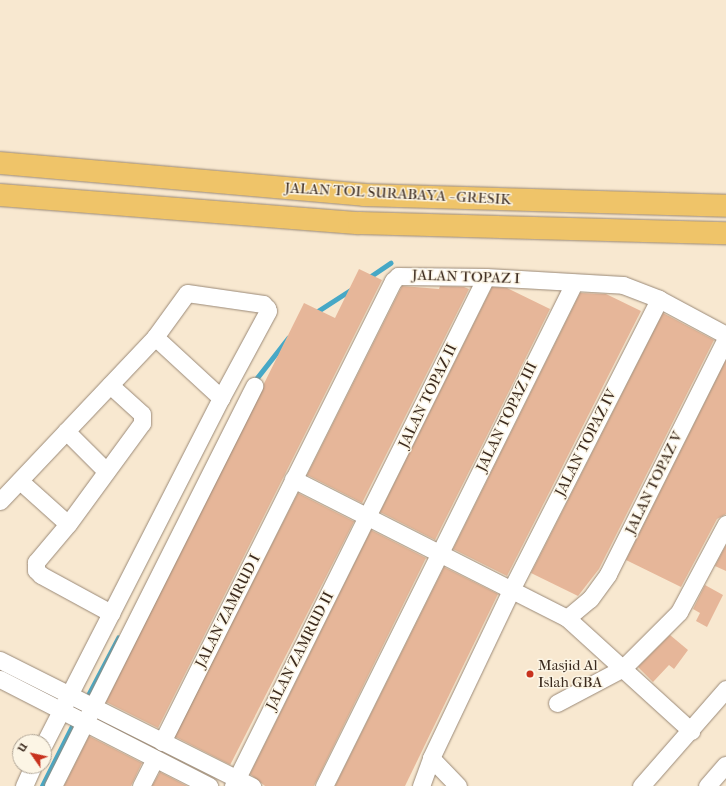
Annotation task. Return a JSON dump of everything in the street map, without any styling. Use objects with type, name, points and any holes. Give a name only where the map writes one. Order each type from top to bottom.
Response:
[{"type":"highway","name":"JALAN TOL SURABAYA - GRESIK","points":[[0,163],[364,195],[726,206]]},
{"type":"highway","name":"JALAN TOL SURABAYA - GRESIK","points":[[0,195],[359,223],[726,233]]},
{"type":"street","name":"JALAN TOPAZ I","points":[[294,479],[393,281],[398,276],[486,277],[623,285],[659,299],[726,337]]},
{"type":"street","name":"JALAN TOPAZ II","points":[[369,516],[486,277]]},
{"type":"street","name":"JALAN TOPAZ III","points":[[324,786],[574,283]]},
{"type":"street","points":[[0,501],[156,337],[187,293],[265,305],[268,311],[221,398],[131,602],[111,613],[73,717],[52,786]]},
{"type":"street","name":"JALAN TOPAZ IV","points":[[421,786],[431,758],[512,588],[659,299]]},
{"type":"street","points":[[156,337],[221,398]]},
{"type":"street","name":"JALAN TOPAZ V","points":[[568,618],[590,599],[608,574],[726,337]]},
{"type":"street","points":[[110,385],[142,414],[144,418],[68,524],[36,562],[36,570],[41,575],[111,613]]},
{"type":"street","points":[[52,737],[73,717],[80,700],[131,602],[254,386]]},
{"type":"street","points":[[66,431],[106,471]]},
{"type":"street","points":[[294,479],[440,551],[568,618],[691,731]]},
{"type":"street","name":"JALAN ZAMRUD I","points":[[162,742],[294,479]]},
{"type":"street","points":[[20,481],[68,524]]},
{"type":"street","name":"JALAN ZAMRUD II","points":[[234,782],[369,516]]},
{"type":"street","points":[[557,703],[623,668],[679,612],[726,524]]},
{"type":"street","points":[[0,660],[162,742],[234,782],[252,786]]},
{"type":"street","points":[[0,679],[209,786]]},
{"type":"street","points":[[641,786],[725,693]]},
{"type":"street","points":[[431,758],[458,786]]},
{"type":"street","points":[[142,786],[155,759]]},
{"type":"street","points":[[707,786],[725,765]]},
{"type":"street","points":[[24,786],[29,774]]},
{"type":"building","points":[[359,269],[382,280],[158,728],[106,702],[304,303],[335,318]]},
{"type":"building","points":[[402,286],[439,289],[440,286],[464,287],[469,289],[362,503],[307,475]]},
{"type":"building","points":[[492,287],[507,288],[550,309],[435,540],[380,512]]},
{"type":"building","points":[[580,293],[606,294],[641,311],[507,576],[453,549]]},
{"type":"building","points":[[663,313],[714,340],[599,569],[578,596],[531,573]]},
{"type":"building","points":[[726,360],[726,514],[717,519],[681,587],[626,560]]},
{"type":"building","points":[[298,493],[354,522],[230,765],[174,736]]},
{"type":"building","points":[[371,530],[426,558],[314,786],[265,786],[250,774]]},
{"type":"building","points":[[726,545],[726,571],[715,566]]},
{"type":"building","points":[[444,567],[498,594],[405,786],[335,786]]},
{"type":"building","points":[[705,585],[723,595],[707,627],[696,621],[700,613],[693,609]]},
{"type":"building","points":[[670,635],[688,650],[674,669],[669,665],[653,682],[638,667]]},
{"type":"building","points":[[89,736],[142,763],[131,786],[64,786]]},
{"type":"building","points":[[160,772],[187,786],[152,786]]},
{"type":"waterway","points":[[368,278],[390,263]]},
{"type":"waterway","points":[[315,313],[352,289]]},
{"type":"waterway","points":[[253,383],[288,338]]},
{"type":"waterway","points":[[86,699],[118,638]]},
{"type":"waterway","points":[[42,786],[75,720]]},
{"type":"place","name":"Masjid Al Islah GBA","points":[[530,674]]}]
